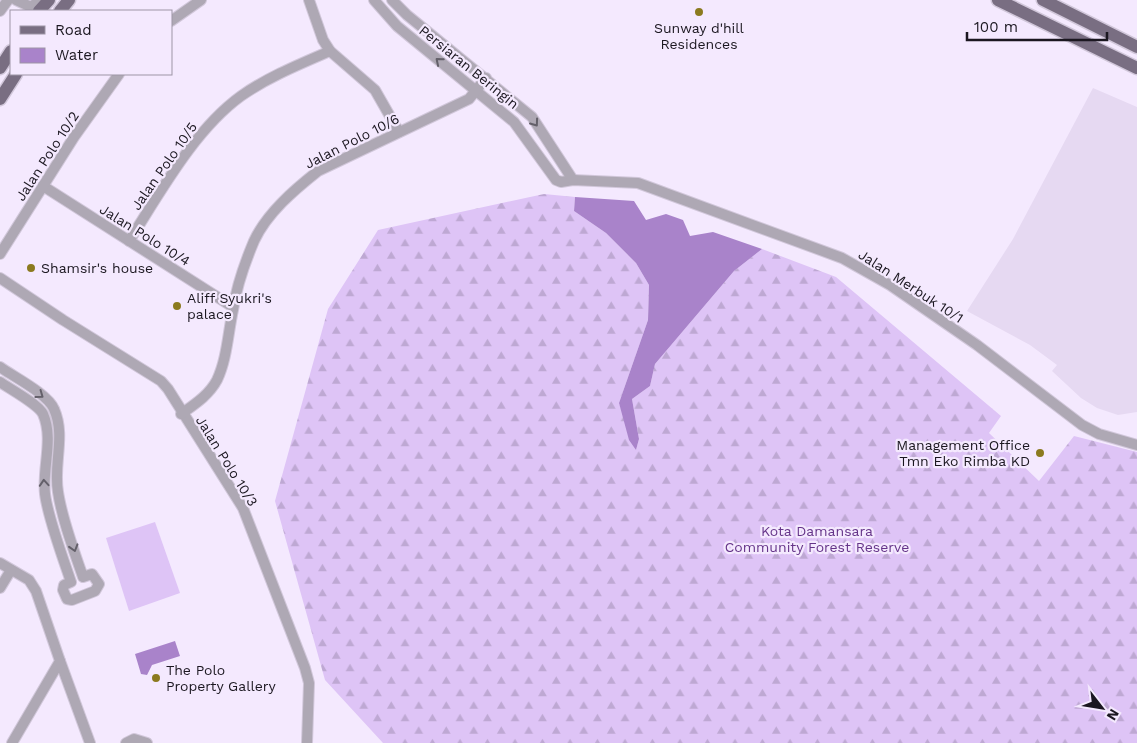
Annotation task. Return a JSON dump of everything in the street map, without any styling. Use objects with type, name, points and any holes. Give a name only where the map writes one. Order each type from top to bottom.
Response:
[{"type":"main road","points":[[40,10],[49,0]]},
{"type":"main road","points":[[61,10],[69,0]]},
{"type":"main road","points":[[998,0],[1137,68]]},
{"type":"main road","points":[[1043,0],[1137,47]]},
{"type":"main road","points":[[0,68],[10,53]]},
{"type":"main road","points":[[0,99],[15,75]]},
{"type":"street","points":[[0,11],[8,0]]},
{"type":"street","points":[[21,5],[31,7],[40,0]]},
{"type":"street","points":[[172,20],[201,0]]},
{"type":"street","points":[[309,0],[323,40],[330,51],[375,90],[398,132]]},
{"type":"street","name":"Persiaran Beringin","points":[[374,0],[398,26],[473,96],[514,122],[556,180],[561,182]]},
{"type":"street","name":"Persiaran Beringin","points":[[392,0],[532,117],[573,180]]},
{"type":"street","points":[[0,68],[10,45]]},
{"type":"street","name":"Jalan Polo 10/5","points":[[129,241],[172,174],[207,128],[241,97],[281,73],[330,51]]},
{"type":"street","name":"Jalan Polo 10/2","points":[[0,254],[43,186],[118,75]]},
{"type":"street","points":[[473,96],[486,78]]},
{"type":"street","name":"Jalan Polo 10/6","points":[[181,414],[204,397],[216,381],[223,364],[233,307],[254,241],[277,209],[300,185],[318,171],[473,96]]},
{"type":"street","name":"Jalan Merbuk 10/1","points":[[561,182],[573,180],[638,183],[842,258],[890,285],[977,345],[1082,426],[1099,434],[1137,445]]},
{"type":"street","name":"Jalan Polo 10/4","points":[[43,186],[233,307]]},
{"type":"street","name":"Jalan Polo 10/3","points":[[0,278],[161,381],[243,508],[305,668],[309,683],[307,743]]},
{"type":"street","points":[[0,367],[46,398],[55,409],[61,436],[56,475],[58,493],[83,577]]},
{"type":"street","points":[[14,376],[4,385],[38,408],[43,414],[48,437],[44,475],[45,496],[71,582]]},
{"type":"street","points":[[0,563],[28,580],[36,591],[90,743]]},
{"type":"street","points":[[0,588],[11,570]]},
{"type":"street","points":[[95,575],[99,584],[98,589],[69,600],[65,597],[62,587],[83,577],[95,575]]},
{"type":"street","points":[[12,743],[60,661]]},
{"type":"street","points":[[126,743],[134,739],[147,743]]},
{"type":"shaded area","points":[[1093,88],[1137,107],[1137,412],[1118,415],[1097,408],[1081,398],[1052,371],[1057,365],[1030,345],[967,311],[1013,239]]},
{"type":"green space","name":"Kota Damansara Community Forest Reserve","points":[[544,194],[575,197],[574,211],[606,233],[636,263],[649,285],[648,320],[619,403],[636,450],[639,439],[632,399],[650,386],[655,364],[734,271],[762,249],[836,277],[1001,416],[989,433],[1039,481],[1074,436],[1137,452],[1137,743],[383,743],[325,680],[275,501],[328,309],[378,230]]},
{"type":"green space","points":[[155,522],[180,593],[129,611],[106,538]]},
{"type":"water","points":[[575,197],[634,201],[646,220],[666,214],[683,220],[690,236],[713,232],[762,249],[734,271],[655,364],[650,386],[632,399],[639,439],[636,450],[629,440],[619,403],[648,320],[649,285],[636,263],[606,233],[574,211]]},
{"type":"water","points":[[175,641],[180,656],[152,665],[147,675],[141,674],[135,654]]},
{"type":"place","name":"Sunway d'hill Residences","points":[[699,12]]},
{"type":"place","name":"Shamsir's house","points":[[31,268]]},
{"type":"place","name":"Aliff Syukri's palace","points":[[177,306]]},
{"type":"place","name":"Management Office Tmn Eko Rimba KD","points":[[1040,453]]},
{"type":"place","name":"The Polo Property Gallery","points":[[156,678]]}]
